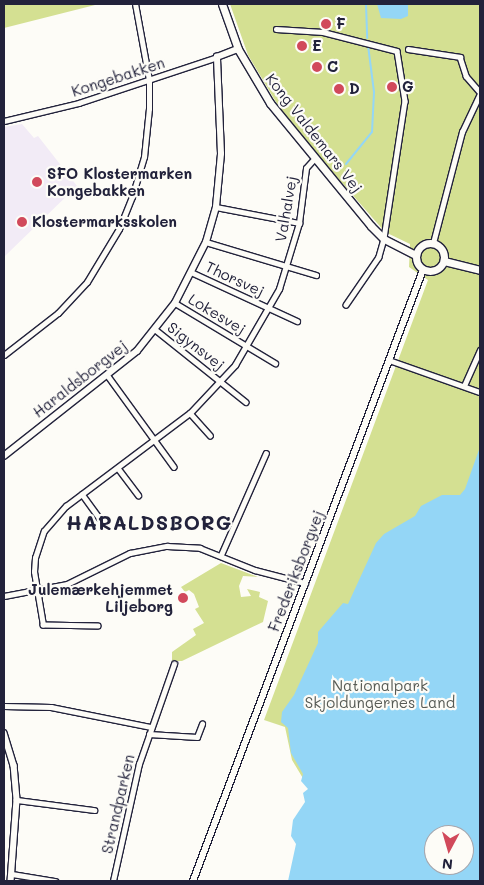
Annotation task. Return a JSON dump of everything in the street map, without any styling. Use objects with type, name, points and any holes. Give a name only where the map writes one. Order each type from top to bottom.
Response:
[{"type":"main road","name":"Kong Valdemars Vej","points":[[222,4],[238,49],[270,103],[314,159],[384,239],[415,255]]},
{"type":"main road","points":[[433,243],[443,252],[444,260],[436,270],[423,270],[417,264],[415,255],[424,244],[433,243]]},
{"type":"main road","points":[[444,260],[480,270]]},
{"type":"street","points":[[4,355],[70,301],[86,282],[119,230],[144,157],[149,80],[135,4]]},
{"type":"street","points":[[276,29],[323,32],[397,51],[405,101],[384,239],[378,260],[346,305]]},
{"type":"street","name":"Kongebakken","points":[[4,121],[80,104],[238,49]]},
{"type":"street","points":[[408,49],[460,57],[466,76],[480,93],[462,132],[433,243]]},
{"type":"street","name":"Haraldsborgvej","points":[[4,456],[108,376],[156,330],[175,303],[206,242],[216,207],[221,154],[217,57]]},
{"type":"street","name":"Valhalvej","points":[[98,626],[45,626],[37,590],[35,558],[44,532],[60,511],[190,413],[221,381],[248,346],[270,308],[287,266],[299,222],[306,168],[314,159]]},
{"type":"street","points":[[216,207],[299,222]]},
{"type":"street","points":[[206,242],[316,275]]},
{"type":"street","name":"Frederiksborgvej","points":[[194,881],[423,270]]},
{"type":"street","name":"Thorsvej","points":[[191,272],[270,308]]},
{"type":"street","name":"Lokesvej","points":[[175,303],[248,346]]},
{"type":"street","points":[[270,308],[297,321]]},
{"type":"street","name":"Sigynsvej","points":[[156,330],[221,381]]},
{"type":"street","points":[[248,346],[275,363]]},
{"type":"street","points":[[464,386],[480,350]]},
{"type":"street","points":[[389,360],[480,392]]},
{"type":"street","points":[[108,376],[174,467]]},
{"type":"street","points":[[221,381],[246,402]]},
{"type":"street","points":[[190,413],[210,435]]},
{"type":"street","points":[[221,555],[266,453]]},
{"type":"street","points":[[118,468],[138,495]]},
{"type":"street","points":[[82,494],[99,517]]},
{"type":"street","points":[[4,596],[37,590],[87,577],[130,553],[150,547],[184,546],[221,555],[255,570],[305,583]]},
{"type":"street","name":"Strandparken","points":[[114,881],[138,764],[174,664]]},
{"type":"street","points":[[4,706],[51,707],[151,727]]},
{"type":"street","points":[[149,734],[197,736],[202,724]]},
{"type":"street","points":[[4,733],[14,765],[17,800],[11,881]]},
{"type":"street","points":[[17,800],[94,810]]},
{"type":"street","points":[[12,874],[55,881]]},
{"type":"shaded area","name":"Klostermarksskolen","points":[[22,124],[34,138],[38,136],[77,186],[4,257],[4,127]]},
{"type":"green space","points":[[4,4],[99,4],[4,28]]},
{"type":"green space","name":"Nationalpark Skjoldungernes Land","points":[[230,4],[480,4],[480,881],[292,881],[310,790],[292,760],[285,727],[264,720],[428,280],[409,267],[410,244],[385,232],[286,119],[248,55]]},
{"type":"green space","points":[[221,563],[258,577],[243,576],[239,586],[241,597],[251,596],[247,589],[260,592],[259,597],[268,601],[263,622],[182,661],[172,661],[172,652],[196,635],[193,629],[204,623],[195,609],[199,607],[194,594],[189,590],[185,592],[181,587]]},
{"type":"water","points":[[377,4],[408,4],[408,16],[401,19],[381,18]]},
{"type":"water","points":[[480,447],[480,881],[288,881],[296,844],[291,836],[293,820],[305,802],[303,793],[308,789],[301,781],[303,774],[291,753],[288,728],[281,722],[282,712],[294,695],[318,643],[318,632],[343,603],[348,604],[376,543],[384,534],[415,516],[421,506],[442,495],[460,495],[465,489]]},
{"type":"waterway","points":[[366,4],[367,38]]},
{"type":"waterway","points":[[346,164],[372,132],[374,92],[368,45]]},
{"type":"place","name":"F","points":[[326,24]]},
{"type":"place","name":"E","points":[[302,46]]},
{"type":"place","name":"C","points":[[317,67]]},
{"type":"place","name":"G","points":[[392,87]]},
{"type":"place","name":"D","points":[[339,89]]},
{"type":"place","name":"SFO Klostermarken Kongebakken","points":[[37,182]]},
{"type":"place","name":"Klostermarksskolen","points":[[22,222]]},
{"type":"place","name":"Julemærkehjemmet Liljeborg","points":[[183,598]]},
{"type":"district","name":"HARALDSBORG","points":[[149,522]]}]
